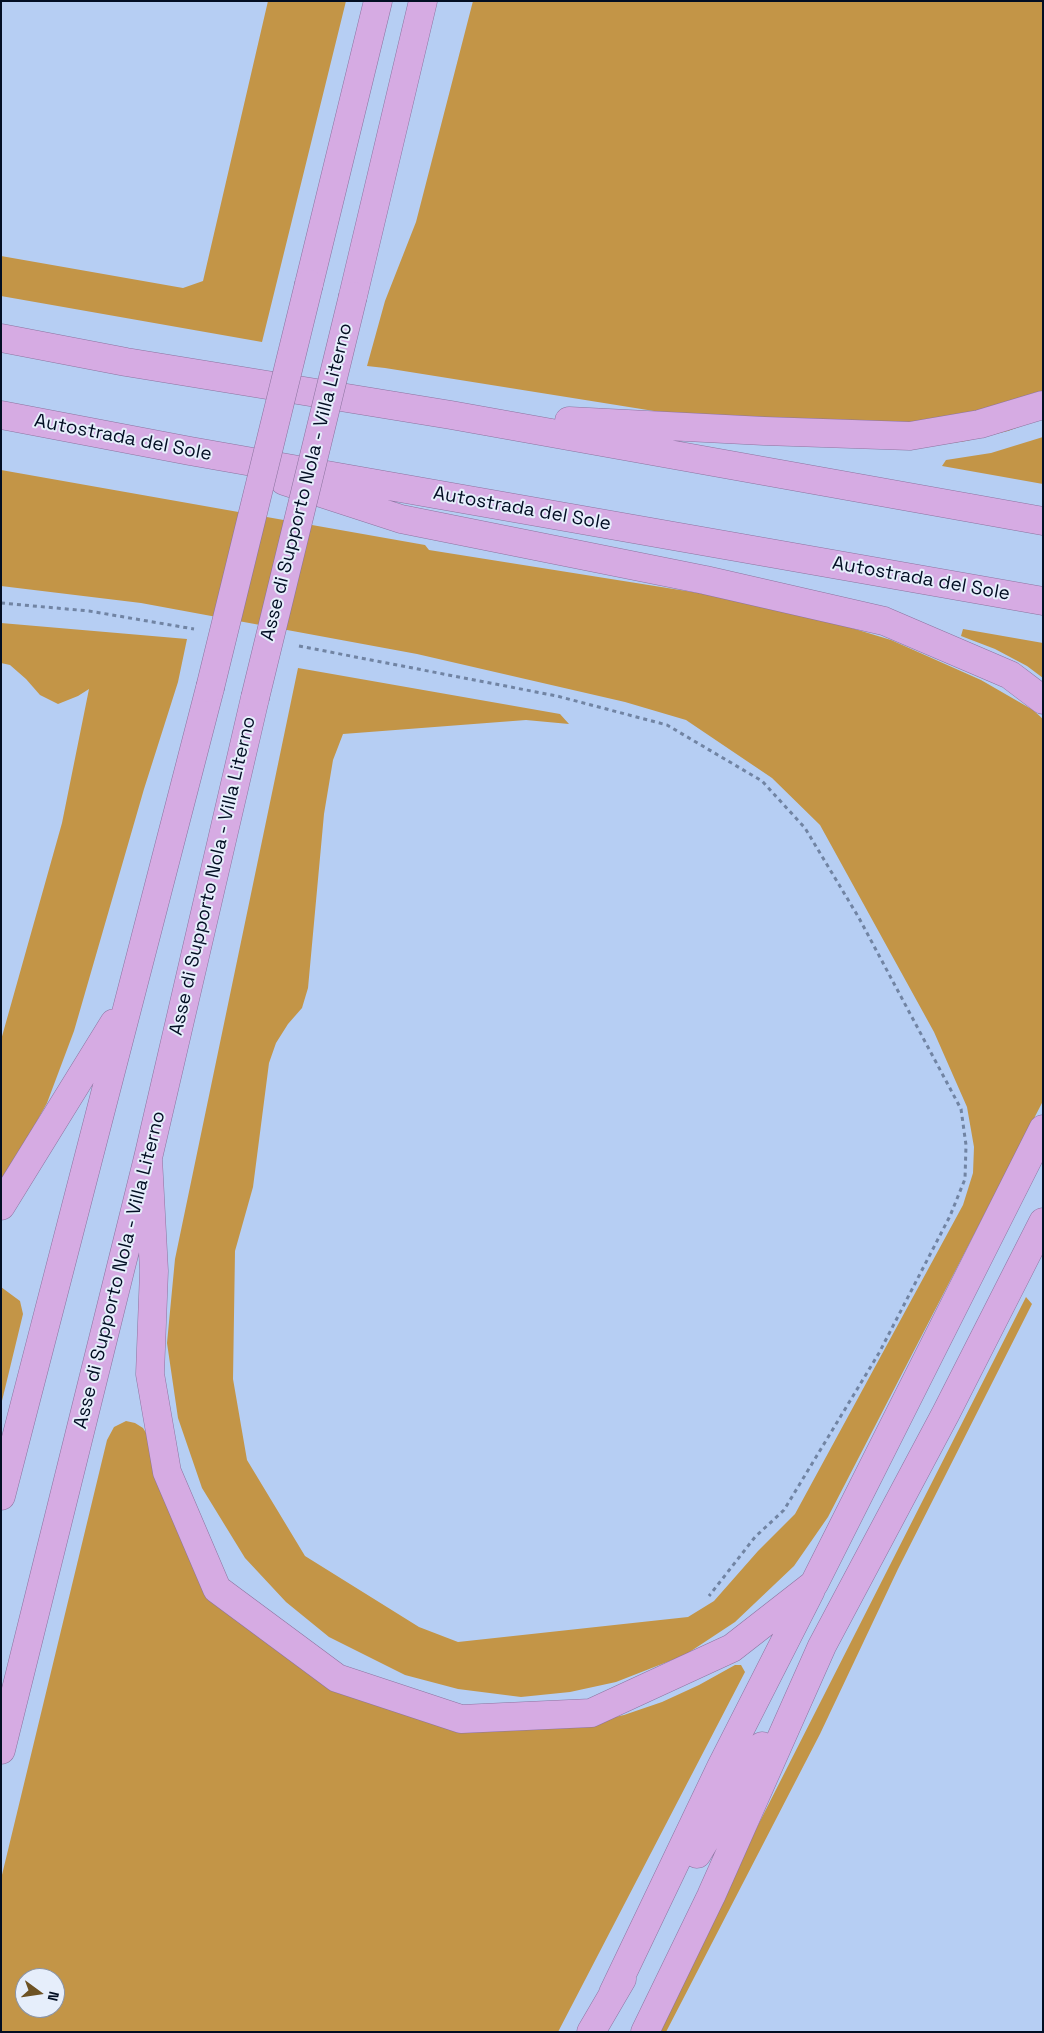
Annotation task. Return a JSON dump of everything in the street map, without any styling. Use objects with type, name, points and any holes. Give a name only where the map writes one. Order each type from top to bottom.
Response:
[{"type":"highway","points":[[1,1496],[210,688],[378,1]]},
{"type":"highway","name":"Asse di Supporto Nola - Villa Literno","points":[[1,1750],[148,1158],[255,698],[423,1]]},
{"type":"highway","points":[[1,338],[126,362],[451,415],[1043,521]]},
{"type":"highway","points":[[451,415],[764,431],[910,436],[980,424],[1043,404]]},
{"type":"highway","name":"Autostrada del Sole","points":[[1,415],[190,451],[1043,601]]},
{"type":"highway","points":[[190,451],[401,520],[705,580],[884,621],[1010,675],[1043,700]]},
{"type":"highway","points":[[1,1206],[129,998]]},
{"type":"highway","points":[[613,1993],[721,1767],[1043,1130]]},
{"type":"highway","points":[[148,1158],[154,1271],[150,1374],[167,1472],[217,1589],[336,1678],[461,1719],[591,1714],[732,1648],[814,1584]]},
{"type":"highway","points":[[591,2032],[822,1646],[946,1413],[1043,1222]]},
{"type":"highway","points":[[645,2032],[711,1896],[822,1646]]},
{"type":"path","points":[[1,603],[90,611],[196,629]]},
{"type":"path","points":[[293,645],[557,696],[667,725],[762,781],[805,828],[859,918],[960,1109],[966,1145],[965,1179],[945,1224],[879,1353],[784,1510],[754,1537],[709,1596]]},
{"type":"shaded area","points":[[268,1],[346,1],[262,342],[1,296],[1,256],[183,288],[203,281]]},
{"type":"shaded area","points":[[473,1],[1043,1],[1043,418],[1008,431],[966,441],[923,447],[881,449],[838,446],[754,427],[367,366],[385,301],[416,222]]},
{"type":"shaded area","points":[[1043,437],[1043,484],[942,466],[946,460],[991,453]]},
{"type":"shaded area","points":[[1,470],[425,545],[429,550],[705,594],[822,619],[891,640],[981,680],[1033,710],[1043,719],[1043,1101],[828,1517],[794,1566],[735,1622],[685,1655],[616,1682],[570,1692],[521,1697],[458,1689],[405,1675],[329,1637],[286,1602],[245,1558],[202,1488],[178,1418],[167,1343],[175,1259],[298,668],[560,714],[569,724],[526,720],[343,734],[333,760],[324,814],[308,988],[302,1008],[288,1024],[276,1043],[269,1063],[253,1187],[235,1251],[233,1379],[247,1460],[305,1556],[419,1627],[458,1642],[688,1617],[714,1601],[758,1551],[795,1514],[963,1205],[973,1173],[974,1147],[967,1107],[934,1032],[820,825],[772,778],[686,720],[625,702],[417,654],[141,603],[1,586]]},
{"type":"shaded area","points":[[1,623],[187,639],[178,682],[144,789],[74,1031],[47,1103],[13,1164],[1,1179],[1,1040],[62,823],[89,689],[78,696],[58,704],[40,695],[10,665],[1,663]]},
{"type":"shaded area","points":[[963,629],[1043,643],[1043,678],[1027,666],[995,649],[961,636]]},
{"type":"shaded area","points":[[1,1287],[20,1301],[23,1314],[1,1405]]},
{"type":"shaded area","points":[[1026,1297],[1032,1304],[898,1569],[820,1734],[666,2032],[653,2032]]},
{"type":"shaded area","points":[[126,1421],[135,1423],[143,1428],[219,1582],[383,1703],[584,1724],[624,1715],[662,1702],[699,1685],[735,1665],[741,1665],[745,1672],[558,2032],[1,2032],[1,1879],[107,1440],[114,1427]]}]
